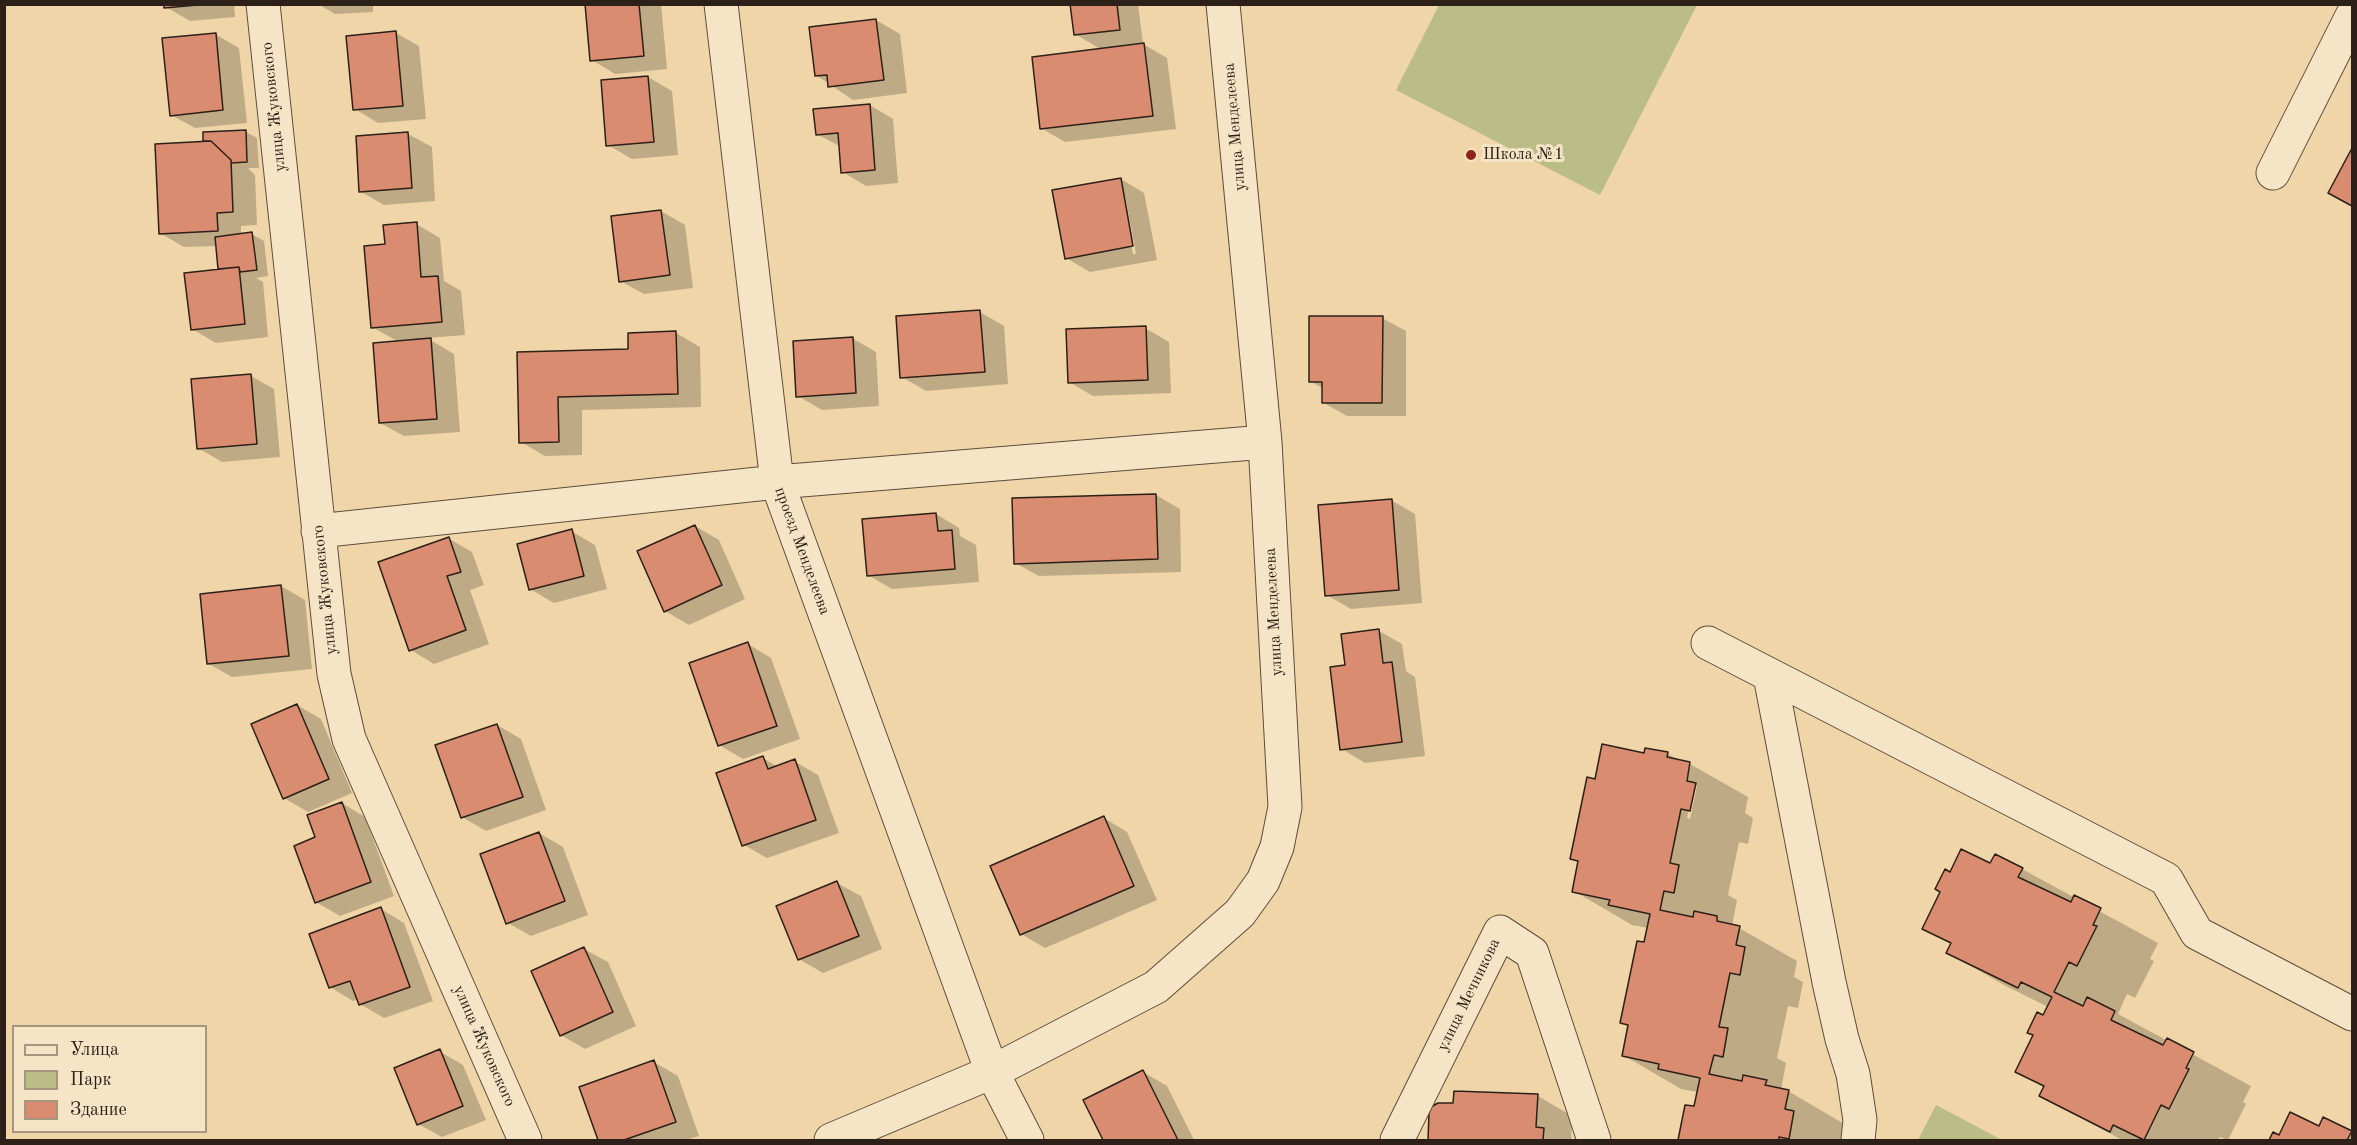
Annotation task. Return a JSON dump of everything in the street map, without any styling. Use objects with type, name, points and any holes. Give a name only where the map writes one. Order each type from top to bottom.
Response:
[{"type":"street","name":"улица Жуковского","points":[[263,4],[334,674],[349,739],[525,1140]]},
{"type":"street","name":"проезд Менделеева","points":[[721,4],[777,482],[992,1072]]},
{"type":"street","name":"улица Менделеева","points":[[831,1140],[992,1072],[1156,987],[1240,913],[1263,881],[1277,847],[1285,807],[1265,442],[1223,4]]},
{"type":"street","points":[[2273,172],[2352,16]]},
{"type":"street","points":[[318,531],[777,482],[1265,442]]},
{"type":"street","points":[[1707,643],[2166,879],[2197,933],[2352,1014]]},
{"type":"street","points":[[1770,676],[1829,982],[1842,1039],[1853,1074],[1860,1120],[1858,1140]]},
{"type":"street","name":"улица Мечникова","points":[[1397,1140],[1500,932],[1532,953],[1594,1140]]},
{"type":"street","points":[[992,1072],[1027,1140]]},
{"type":"green space","points":[[1439,4],[1697,5],[1600,195],[1396,90]]},
{"type":"green space","points":[[1936,1105],[2002,1140],[1918,1140]]},
{"type":"building","points":[[164,4],[209,4],[164,8]]},
{"type":"building","points":[[585,4],[639,4],[644,56],[590,61]]},
{"type":"building","points":[[1070,4],[1117,4],[1120,30],[1074,35]]},
{"type":"building","points":[[876,19],[884,80],[828,87],[827,75],[815,76],[809,27]]},
{"type":"building","points":[[396,31],[403,106],[353,110],[346,36]]},
{"type":"building","points":[[216,33],[223,110],[170,116],[162,38]]},
{"type":"building","points":[[1144,43],[1153,116],[1040,129],[1032,57]]},
{"type":"building","points":[[648,76],[654,142],[606,146],[601,80]]},
{"type":"building","points":[[870,104],[875,170],[841,173],[838,133],[816,135],[813,109]]},
{"type":"building","points":[[246,130],[247,162],[231,163],[231,160],[211,141],[203,141],[203,132]]},
{"type":"building","points":[[408,132],[412,188],[359,192],[356,136]]},
{"type":"building","points":[[211,141],[231,160],[233,212],[217,213],[218,231],[159,234],[155,144]]},
{"type":"building","points":[[2352,148],[2352,206],[2328,193]]},
{"type":"building","points":[[1121,178],[1133,246],[1065,259],[1052,190]]},
{"type":"building","points":[[661,210],[670,275],[619,282],[611,216]]},
{"type":"building","points":[[417,222],[421,277],[438,276],[442,322],[371,328],[364,246],[385,244],[383,225]]},
{"type":"building","points":[[252,232],[257,270],[240,272],[239,267],[218,269],[215,237]]},
{"type":"building","points":[[239,267],[245,324],[191,330],[184,273]]},
{"type":"building","points":[[980,310],[985,372],[900,378],[896,316]]},
{"type":"building","points":[[1309,316],[1383,316],[1382,403],[1322,403],[1322,382],[1309,382]]},
{"type":"building","points":[[1146,326],[1148,380],[1068,383],[1066,329]]},
{"type":"building","points":[[676,331],[678,394],[558,397],[559,442],[519,443],[517,352],[628,349],[628,333]]},
{"type":"building","points":[[853,337],[856,393],[796,397],[793,341]]},
{"type":"building","points":[[431,338],[437,419],[379,423],[373,343]]},
{"type":"building","points":[[251,374],[257,444],[197,449],[191,379]]},
{"type":"building","points":[[1156,494],[1158,559],[1014,564],[1012,498]]},
{"type":"building","points":[[1392,499],[1399,590],[1325,596],[1318,505]]},
{"type":"building","points":[[936,513],[938,531],[952,530],[955,569],[867,576],[862,519]]},
{"type":"building","points":[[695,525],[722,585],[664,612],[637,551]]},
{"type":"building","points":[[572,529],[584,576],[529,590],[517,544]]},
{"type":"building","points":[[449,537],[461,572],[447,576],[466,630],[409,651],[378,562]]},
{"type":"building","points":[[281,585],[289,656],[207,664],[200,594]]},
{"type":"building","points":[[1379,629],[1383,663],[1392,662],[1402,742],[1340,750],[1330,667],[1345,665],[1341,634]]},
{"type":"building","points":[[748,642],[777,726],[718,746],[689,663]]},
{"type":"building","points":[[297,704],[329,779],[283,799],[251,724]]},
{"type":"building","points":[[497,724],[523,797],[461,818],[435,745]]},
{"type":"building","points":[[1602,744],[1644,753],[1645,748],[1668,752],[1667,757],[1690,762],[1687,781],[1696,783],[1690,811],[1681,809],[1670,863],[1679,865],[1674,893],[1664,891],[1660,910],[1693,917],[1694,911],[1717,916],[1717,921],[1740,926],[1736,945],[1745,947],[1740,975],[1730,973],[1719,1027],[1728,1028],[1723,1057],[1714,1055],[1709,1074],[1742,1081],[1743,1075],[1767,1080],[1765,1085],[1789,1090],[1785,1109],[1794,1111],[1789,1139],[1779,1137],[1779,1140],[1678,1140],[1685,1105],[1694,1106],[1700,1078],[1658,1069],[1659,1064],[1622,1056],[1628,1025],[1620,1023],[1637,941],[1644,942],[1650,914],[1608,905],[1610,900],[1572,892],[1578,861],[1570,859],[1587,777],[1595,779]]},
{"type":"building","points":[[763,756],[768,769],[795,759],[816,820],[742,846],[716,773]]},
{"type":"building","points":[[342,802],[371,882],[315,903],[294,846],[315,837],[307,815]]},
{"type":"building","points":[[1104,816],[1134,886],[1020,935],[990,866]]},
{"type":"building","points":[[539,832],[565,901],[506,924],[480,854]]},
{"type":"building","points":[[1961,849],[1990,863],[1995,854],[2023,868],[2018,877],[2071,902],[2074,895],[2101,908],[2093,925],[2097,926],[2077,966],[2069,962],[2054,992],[2083,1006],[2087,997],[2115,1011],[2111,1020],[2163,1045],[2167,1038],[2194,1052],[2186,1068],[2189,1069],[2169,1109],[2161,1105],[2144,1140],[2113,1125],[2110,1132],[2039,1096],[2044,1086],[2015,1072],[2033,1035],[2027,1033],[2037,1012],[2043,1015],[2052,997],[2021,982],[2018,988],[1946,953],[1951,943],[1922,929],[1940,892],[1935,889],[1945,869],[1950,872]]},
{"type":"building","points":[[837,881],[859,936],[798,960],[776,906]]},
{"type":"building","points":[[381,907],[410,987],[359,1005],[350,981],[329,988],[309,934]]},
{"type":"building","points":[[584,947],[613,1012],[560,1036],[531,971]]},
{"type":"building","points":[[440,1049],[463,1106],[417,1125],[394,1068]]},
{"type":"building","points":[[654,1060],[676,1122],[624,1140],[598,1140],[579,1087]]},
{"type":"building","points":[[1143,1070],[1178,1140],[1103,1140],[1083,1100]]},
{"type":"building","points":[[1454,1091],[1538,1094],[1536,1127],[1544,1128],[1543,1140],[1428,1140],[1431,1107],[1438,1103],[1453,1103]]},
{"type":"building","points":[[2290,1112],[2319,1126],[2323,1117],[2352,1131],[2347,1140],[2269,1140],[2273,1132],[2279,1135]]},
{"type":"place","name":"Школа №1","points":[[1471,155]]}]
